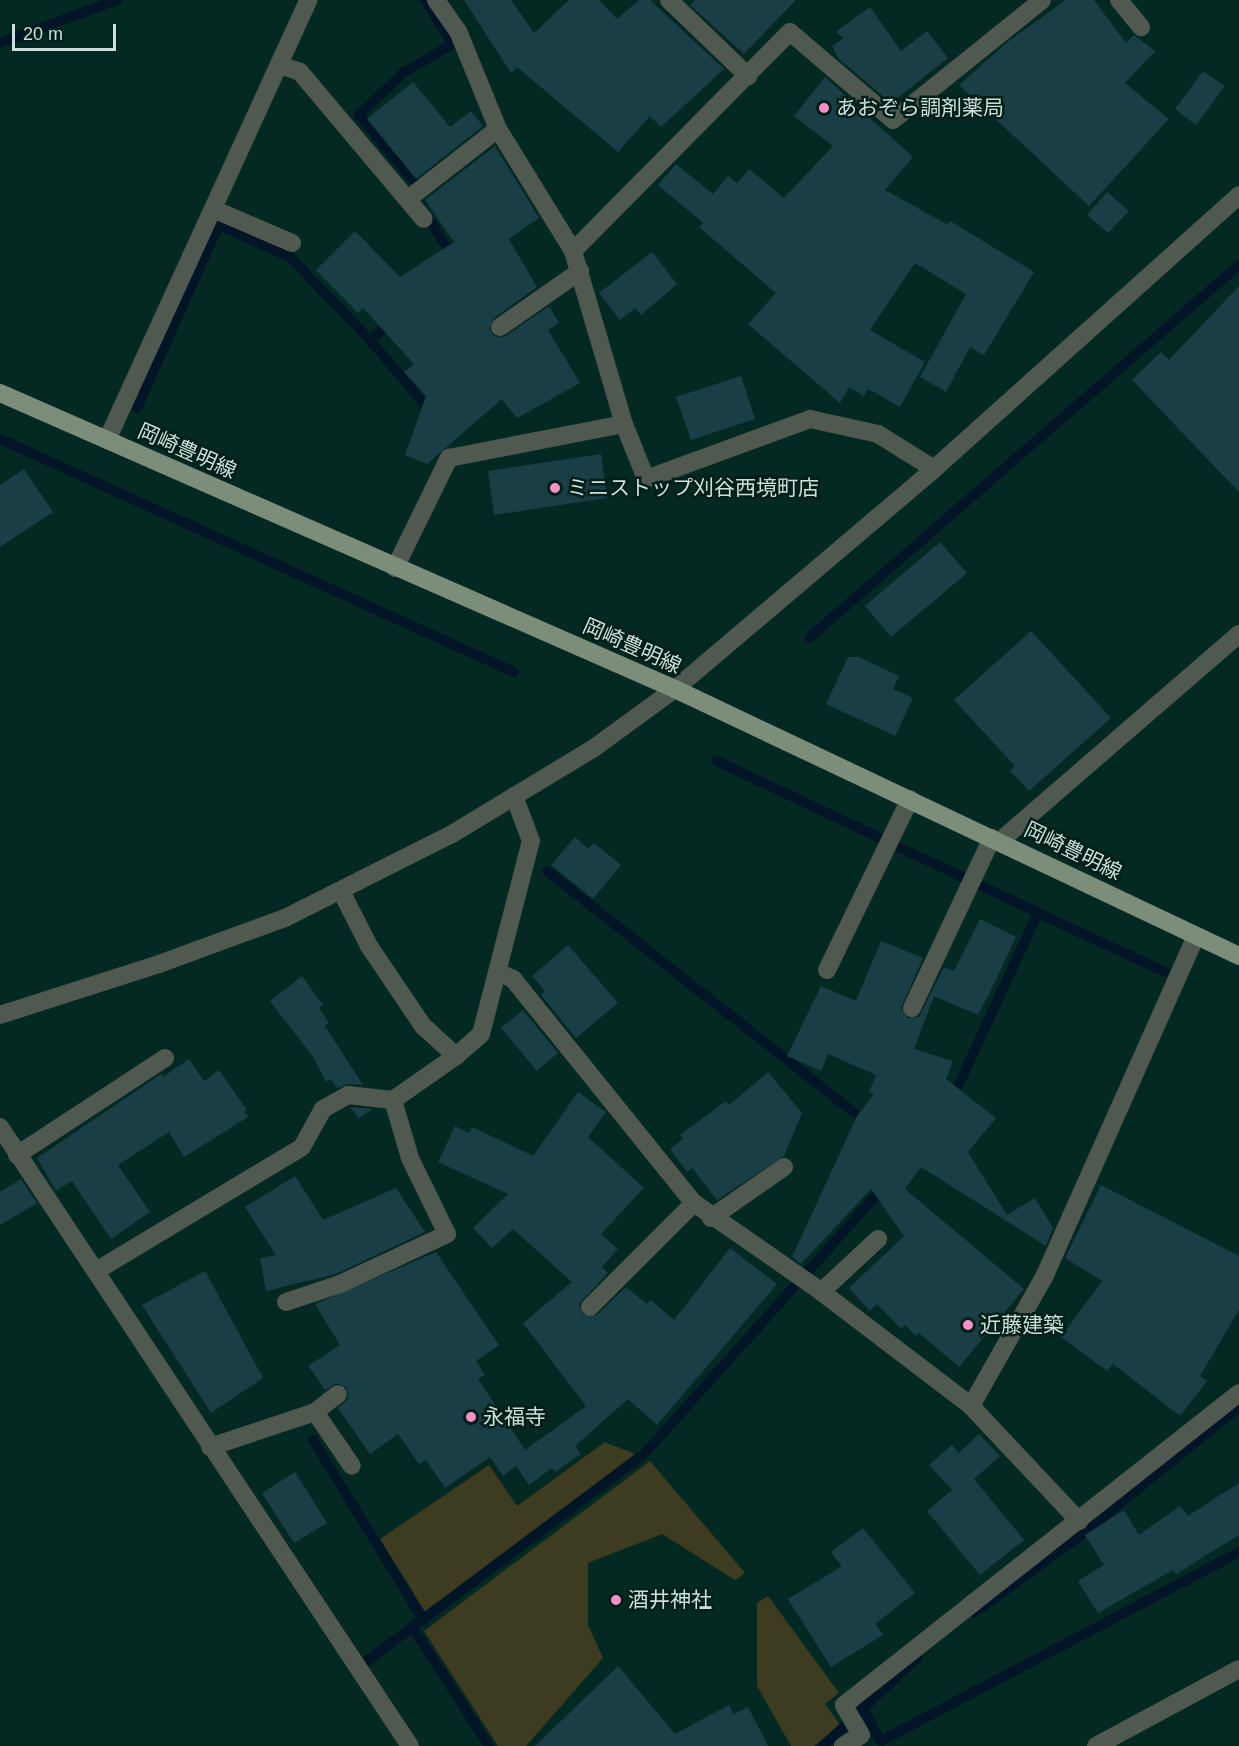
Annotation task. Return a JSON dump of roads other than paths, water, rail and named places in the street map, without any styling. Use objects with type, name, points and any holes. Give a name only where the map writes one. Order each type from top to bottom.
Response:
[{"type":"main road","name":"岡崎豊明線","points":[[0,393],[675,689],[1239,956]]},
{"type":"street","points":[[108,440],[308,0]]},
{"type":"street","points":[[436,0],[458,31],[498,129],[573,251],[624,424],[646,479],[810,419],[878,434],[934,469]]},
{"type":"street","points":[[669,0],[748,76]]},
{"type":"street","points":[[573,251],[790,32],[893,120],[1042,0]]},
{"type":"street","points":[[1119,0],[1141,27]]},
{"type":"street","points":[[279,65],[300,72],[424,219]]},
{"type":"street","points":[[408,199],[498,129]]},
{"type":"street","points":[[0,1014],[246,934],[341,891],[452,834],[594,748],[675,689],[934,469],[1239,195]]},
{"type":"street","points":[[213,209],[292,243]]},
{"type":"street","points":[[500,327],[580,272]]},
{"type":"street","points":[[395,568],[449,458],[624,424]]},
{"type":"street","points":[[912,1008],[996,839],[1239,634]]},
{"type":"street","points":[[96,1270],[302,1147],[323,1109],[348,1095],[393,1100],[456,1056],[481,1034],[531,841],[514,796]]},
{"type":"street","points":[[827,970],[910,799]]},
{"type":"street","points":[[341,891],[369,946],[423,1026],[456,1056]]},
{"type":"street","points":[[971,1406],[1045,1275],[1196,936]]},
{"type":"street","points":[[498,972],[513,979],[694,1203],[711,1218],[820,1291],[971,1406],[1079,1521]]},
{"type":"street","points":[[17,1155],[165,1058]]},
{"type":"street","points":[[286,1302],[340,1284],[447,1234],[410,1158],[393,1100]]},
{"type":"street","points":[[0,1127],[410,1746]]},
{"type":"street","points":[[711,1218],[784,1167]]},
{"type":"street","points":[[590,1307],[694,1203]]},
{"type":"street","points":[[820,1291],[878,1239]]},
{"type":"street","points":[[210,1447],[315,1412],[338,1394]]},
{"type":"street","points":[[843,1746],[861,1735],[844,1705],[1239,1394]]},
{"type":"street","points":[[315,1412],[352,1466]]},
{"type":"street","points":[[1096,1746],[1239,1669]]},
{"type":"waterway","points":[[0,43],[117,0]]},
{"type":"waterway","points":[[413,180],[359,115],[404,72],[453,44],[425,0]]},
{"type":"waterway","points":[[428,218],[454,259]]},
{"type":"waterway","points":[[137,408],[219,225],[290,257],[370,340]]},
{"type":"waterway","points":[[809,638],[1239,265]]},
{"type":"waterway","points":[[392,322],[370,340],[431,412]]},
{"type":"waterway","points":[[0,439],[514,672]]},
{"type":"waterway","points":[[717,761],[1038,913]]},
{"type":"waterway","points":[[547,871],[867,1123]]},
{"type":"waterway","points":[[952,1099],[1038,913],[1165,972]]},
{"type":"waterway","points":[[367,1661],[645,1453],[884,1187]]},
{"type":"waterway","points":[[974,1613],[1080,1536],[1239,1407]]},
{"type":"waterway","points":[[313,1440],[424,1621]]},
{"type":"waterway","points":[[862,1706],[881,1741],[1239,1552]]},
{"type":"waterway","points":[[413,1628],[489,1746]]},
{"type":"waterway","points":[[823,1746],[917,1658]]},
{"type":"place","name":"あおぞら調剤薬局","points":[[824,108]]},
{"type":"place","name":"ミニストップ刈谷西境町店","points":[[555,488]]},
{"type":"place","name":"近藤建築","points":[[968,1325]]},
{"type":"place","name":"永福寺","points":[[471,1417]]},
{"type":"place","name":"酒井神社","points":[[616,1600]]}]
